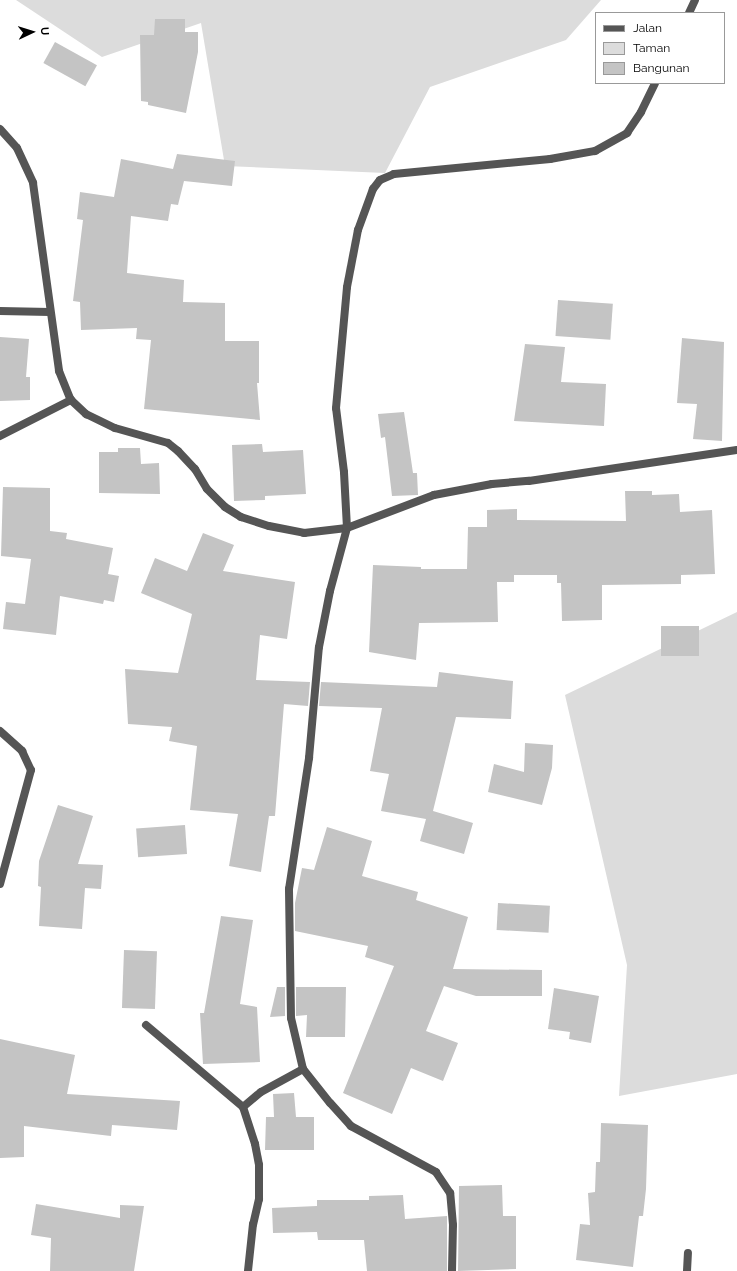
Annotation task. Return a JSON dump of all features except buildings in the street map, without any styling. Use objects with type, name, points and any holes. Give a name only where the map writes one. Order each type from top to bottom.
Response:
[{"type":"street","points":[[689,12],[695,0]]},
{"type":"street","points":[[452,1271],[453,1225],[450,1193],[436,1172],[351,1126],[303,1069],[291,1018],[289,888],[309,758],[319,647],[330,591],[347,528],[344,472],[336,408],[347,287],[358,230],[373,189],[380,180],[394,174],[550,159],[595,151],[627,133],[641,112],[655,84]]},
{"type":"street","points":[[0,129],[17,148],[33,183],[59,371],[71,400],[92,417],[115,428],[168,444],[178,451],[195,469],[207,489],[225,507],[241,516],[269,526],[304,533],[347,528],[434,495],[492,484],[529,481],[737,450]]},
{"type":"street","points":[[0,311],[50,312]]},
{"type":"street","points":[[0,436],[71,400]]},
{"type":"street","points":[[0,731],[22,751],[31,770],[0,884]]},
{"type":"street","points":[[146,1024],[243,1107],[256,1144],[259,1166],[259,1199],[253,1224],[248,1271]]},
{"type":"street","points":[[243,1107],[261,1092],[303,1069]]},
{"type":"street","points":[[687,1271],[688,1252]]},
{"type":"green space","points":[[16,0],[601,0],[566,40],[430,87],[385,173],[225,166],[201,23],[102,57]]},
{"type":"green space","points":[[737,612],[737,1074],[619,1096],[627,965],[565,695]]}]
